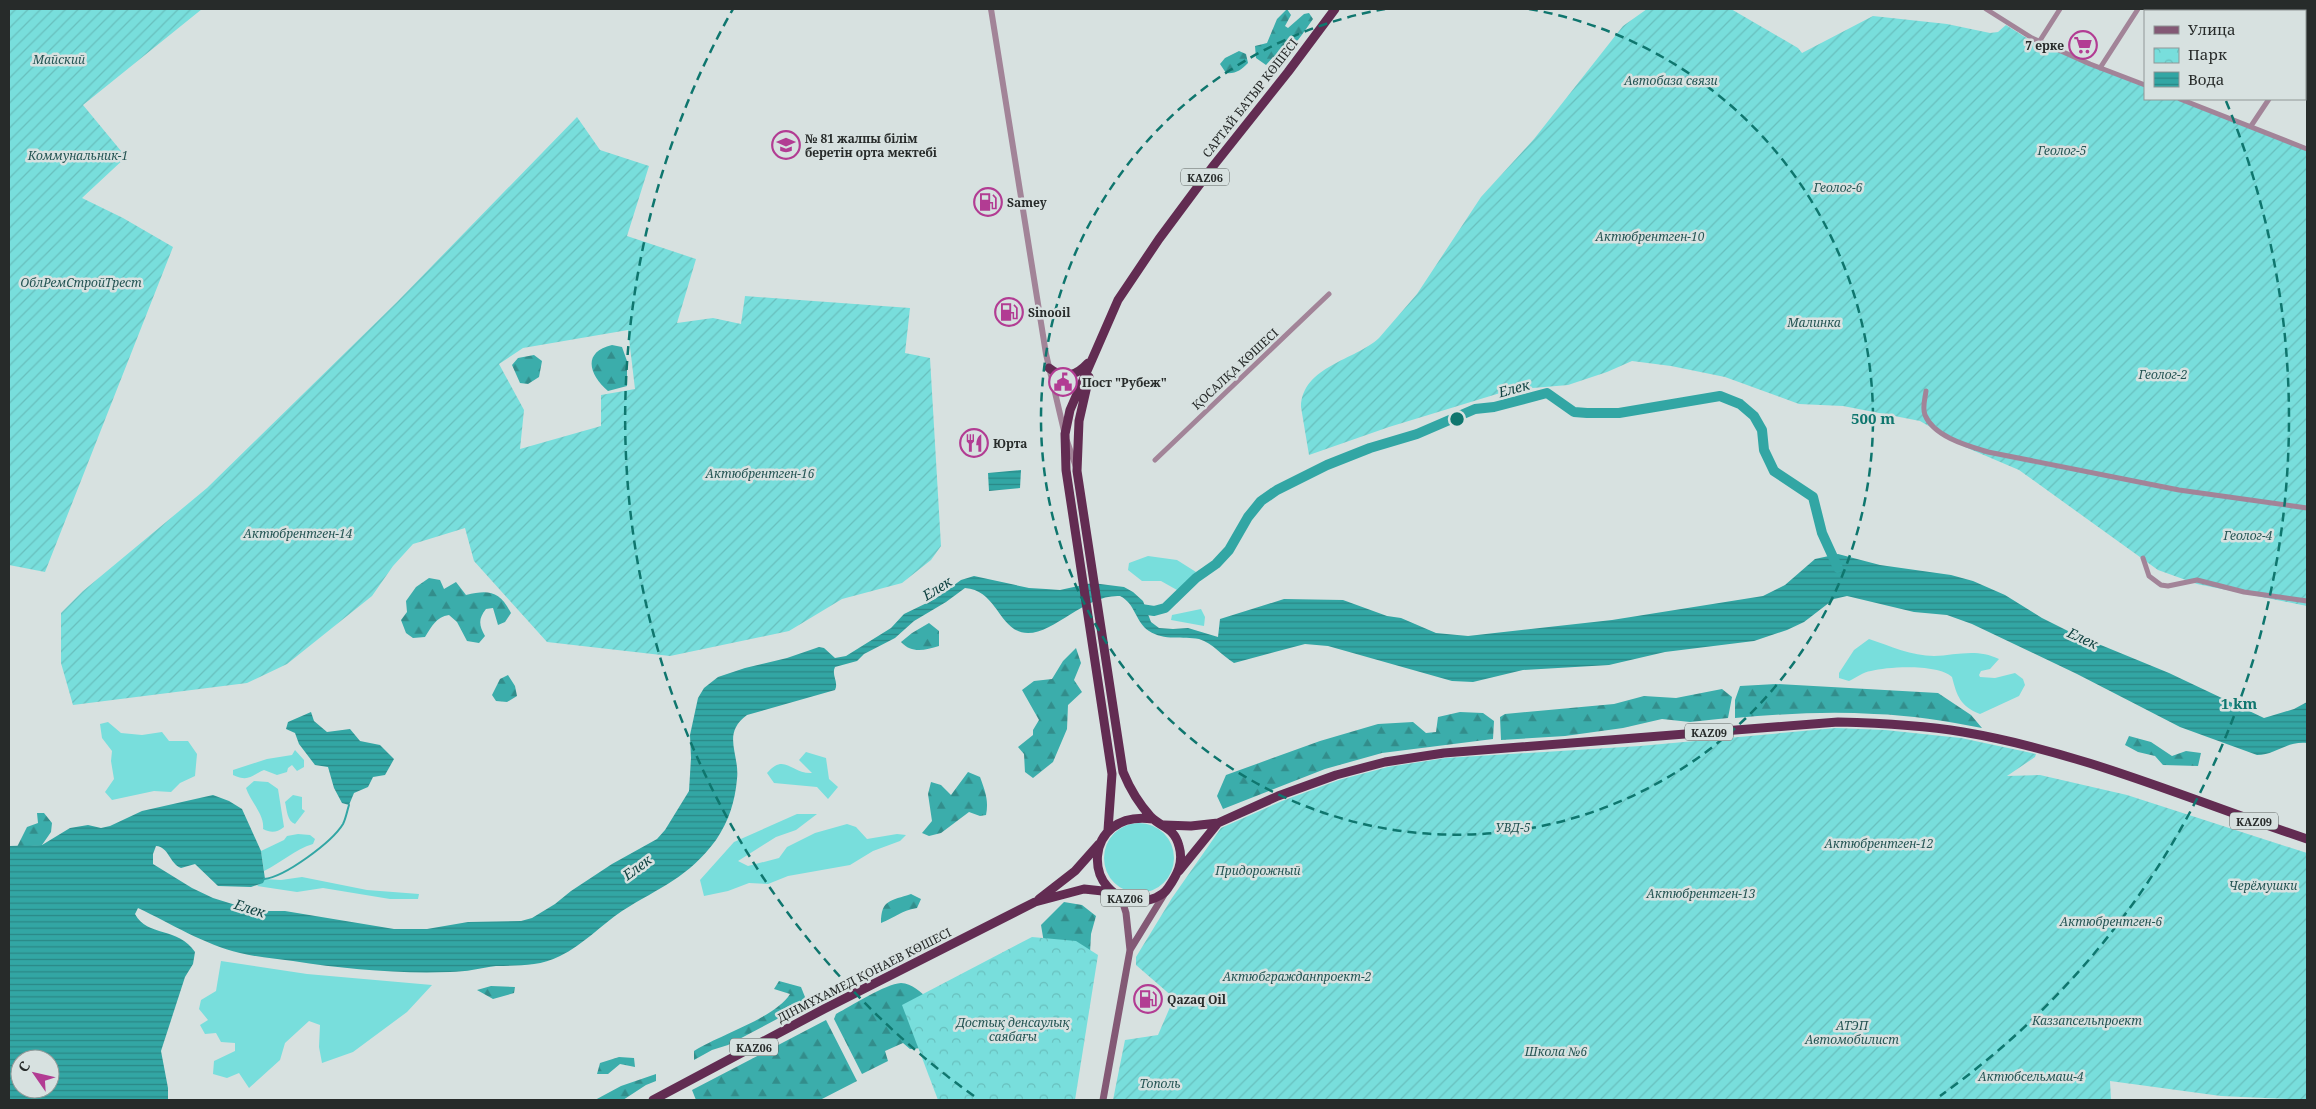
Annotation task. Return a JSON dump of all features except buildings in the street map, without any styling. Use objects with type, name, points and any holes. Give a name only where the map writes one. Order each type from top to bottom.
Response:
[{"type":"highway","name":"САРТАЙ БАТЫР КӨШЕСІ","points":[[1093,357],[1118,300],[1159,239],[1335,9]]},
{"type":"highway","points":[[1050,368],[1060,376],[1071,375],[1082,369],[1093,357]]},
{"type":"highway","name":"KАZ06","points":[[1093,357],[1070,410],[1065,434],[1066,470],[1112,774],[1108,830]]},
{"type":"highway","name":"KАZ06","points":[[1093,357],[1079,421],[1077,471],[1123,772],[1130,789],[1153,819]]},
{"type":"highway","name":"KAZ09","points":[[1164,825],[1191,826],[1218,823],[1278,796],[1336,775],[1385,762],[1444,753],[1838,722],[1887,724],[1963,732],[2054,752],[2148,781],[2307,839]]},
{"type":"highway","name":"KАZ06","points":[[1035,902],[1074,871],[1099,844],[1108,830],[1121,821],[1137,816],[1153,819],[1164,825],[1173,834],[1179,846],[1181,858],[1179,871],[1166,891],[1156,898],[1144,901],[1121,897],[1112,892],[1098,870],[1099,844]]},
{"type":"highway","name":"KAZ09","points":[[1179,871],[1218,823]]},
{"type":"highway","name":"KАZ06","points":[[1035,902],[1077,890],[1112,892]]},
{"type":"highway","name":"ДІНМҰХАМЕД ҚОНАЕВ КӨШЕСІ","points":[[653,1100],[824,1009],[1035,902]]},
{"type":"main road","points":[[1130,950],[1166,891]]},
{"type":"main road","points":[[1103,1100],[1130,950],[1126,913],[1121,897]]},
{"type":"street","points":[[991,9],[1050,368],[1065,434],[1077,471]]},
{"type":"street","points":[[1986,9],[2024,35],[2144,85]]},
{"type":"street","points":[[2039,42],[2060,9]]},
{"type":"street","points":[[2100,68],[2138,9]]},
{"type":"street","points":[[2183,100],[2307,150]]},
{"type":"street","points":[[2251,126],[2267,100]]},
{"type":"street","name":"ҚОСАЛҚА КӨШЕСІ","points":[[1155,460],[1329,294]]},
{"type":"street","points":[[1926,391],[1925,415],[1936,429],[1969,446],[1988,452],[2136,483],[2307,508]]},
{"type":"street","points":[[2143,558],[2149,576],[2161,585],[2168,586],[2197,580],[2244,592],[2307,600]]},
{"type":"green space","name":"ОблРемСтройТрест","points":[[9,9],[202,9],[83,105],[126,157],[82,198],[123,218],[173,247],[45,572],[9,565]]},
{"type":"green space","points":[[1287,9],[1291,15],[1285,26],[1288,28],[1304,14],[1309,13],[1313,19],[1298,40],[1280,59],[1273,57],[1266,65],[1256,58],[1255,46],[1267,43],[1277,19]]},
{"type":"green space","points":[[1647,9],[1731,9],[1798,48],[1802,53],[1873,16],[1947,24],[1990,33],[1998,32],[2006,25],[2033,42],[2144,85],[2144,100],[2185,100],[2307,147],[2307,606],[2197,584],[2158,570],[2019,470],[1965,447],[1920,421],[1843,406],[1799,404],[1725,377],[1671,366],[1632,361],[1607,372],[1568,385],[1510,390],[1389,427],[1309,455],[1301,407],[1304,393],[1310,382],[1332,365],[1369,346],[1379,338],[1417,294],[1481,197],[1534,139],[1623,26]]},
{"type":"green space","points":[[1239,51],[1246,54],[1248,63],[1238,71],[1226,73],[1220,64],[1225,58]]},
{"type":"green space","points":[[577,117],[600,150],[649,166],[627,236],[696,259],[677,323],[713,318],[741,324],[745,296],[910,308],[905,353],[930,358],[941,546],[931,560],[902,583],[842,599],[789,631],[670,656],[547,642],[474,561],[465,528],[413,544],[393,566],[372,596],[287,664],[247,683],[73,705],[61,663],[61,613],[83,591],[207,488],[397,302]],"holes":[[[628,330],[635,389],[601,395],[601,426],[520,449],[524,410],[499,364],[523,348]]]},
{"type":"green space","points":[[612,345],[622,347],[627,361],[627,386],[608,391],[596,378],[592,365],[596,353],[602,348]]},
{"type":"green space","points":[[534,355],[542,361],[539,377],[528,384],[520,383],[512,365],[518,358]]},
{"type":"green space","points":[[1148,556],[1177,560],[1196,572],[1189,581],[1177,590],[1161,581],[1142,581],[1128,570],[1129,563]]},
{"type":"green space","points":[[429,578],[440,580],[444,589],[456,582],[466,595],[487,592],[497,596],[507,605],[511,613],[505,622],[498,625],[493,608],[486,609],[480,622],[485,636],[479,643],[467,641],[457,622],[449,615],[438,620],[425,637],[413,638],[406,633],[401,620],[407,612],[406,601],[416,587]]},
{"type":"green space","points":[[1201,609],[1205,617],[1204,626],[1171,620],[1172,615]]},
{"type":"green space","points":[[929,623],[939,631],[939,646],[924,650],[914,650],[901,642],[912,633]]},
{"type":"green space","points":[[1869,639],[1926,656],[1975,653],[1991,656],[1999,659],[1990,669],[1981,671],[1980,677],[1995,678],[2015,673],[2023,679],[2025,685],[2019,696],[1980,714],[1968,708],[1960,700],[1952,677],[1936,670],[1913,667],[1889,668],[1868,672],[1849,681],[1839,678],[1839,673],[1854,650]]},
{"type":"green space","points":[[1076,648],[1081,663],[1074,680],[1082,692],[1068,705],[1067,729],[1053,762],[1033,778],[1025,772],[1024,754],[1018,747],[1033,735],[1033,730],[1039,720],[1022,690],[1034,681],[1052,679],[1063,661]]},
{"type":"green space","points":[[508,675],[515,686],[517,696],[507,702],[496,701],[492,695],[500,679]]},
{"type":"green space","points":[[1776,684],[1938,693],[1971,715],[1982,728],[1914,717],[1857,713],[1804,713],[1735,718],[1735,700],[1740,686]]},
{"type":"green space","points":[[1722,689],[1732,697],[1728,718],[1690,722],[1662,719],[1623,728],[1565,736],[1501,740],[1500,717],[1505,714],[1614,704],[1644,696],[1676,698]]},
{"type":"green space","points":[[1460,712],[1483,713],[1494,721],[1493,739],[1382,753],[1325,769],[1223,809],[1217,796],[1226,775],[1320,741],[1378,724],[1413,722],[1426,733],[1436,732],[1438,717]]},
{"type":"green space","points":[[108,722],[121,733],[142,735],[162,732],[169,741],[188,741],[197,754],[195,776],[180,783],[171,792],[154,791],[112,800],[105,792],[114,779],[111,761],[112,751],[102,738],[100,724]]},
{"type":"green space","points":[[1836,728],[1885,730],[1961,738],[2036,754],[2035,757],[2007,776],[2040,775],[2127,795],[2307,853],[2307,1100],[2221,1096],[2110,1081],[2111,1100],[1113,1100],[1125,1040],[1158,1035],[1174,998],[1136,965],[1136,957],[1172,898],[1221,828],[1282,801],[1339,780],[1388,767],[1446,758],[1640,746]]},
{"type":"green space","points":[[2129,736],[2151,742],[2172,756],[2186,751],[2201,753],[2198,766],[2163,765],[2155,756],[2138,752],[2125,745]]},
{"type":"green space","points":[[295,750],[304,760],[304,767],[297,771],[292,765],[288,768],[287,772],[277,775],[264,770],[246,778],[233,775],[233,770],[267,759],[292,755]]},
{"type":"green space","points":[[806,752],[826,758],[829,779],[838,787],[828,799],[817,787],[774,783],[767,773],[773,767],[784,764],[812,773],[799,760]]},
{"type":"green space","points":[[968,772],[980,777],[987,800],[986,815],[980,816],[969,812],[941,833],[929,836],[922,833],[932,821],[928,794],[931,782],[941,785],[951,795]]},
{"type":"green space","points":[[254,781],[268,782],[278,789],[284,827],[271,832],[263,829],[260,813],[246,788]]},
{"type":"green space","points":[[293,795],[302,797],[302,809],[305,811],[295,824],[289,818],[285,802]]},
{"type":"green space","points":[[37,813],[44,813],[52,823],[51,832],[42,845],[17,847],[27,827],[38,823]]},
{"type":"green space","points":[[797,814],[817,814],[796,830],[776,837],[738,861],[748,866],[779,858],[787,847],[815,833],[847,824],[856,827],[867,839],[897,834],[906,835],[900,841],[873,851],[850,865],[788,876],[768,884],[749,883],[728,891],[704,896],[700,880],[734,842]]},
{"type":"green space","points":[[1139,823],[1152,826],[1164,833],[1171,845],[1174,858],[1171,871],[1164,883],[1152,890],[1139,893],[1126,890],[1114,883],[1107,871],[1104,858],[1107,845],[1114,833],[1126,826]]},
{"type":"green space","points":[[298,834],[310,835],[315,839],[313,844],[300,849],[264,871],[261,851],[284,840],[287,836]]},
{"type":"green space","points":[[302,877],[367,890],[419,894],[418,899],[390,899],[323,888],[297,892],[257,886],[265,879],[281,880]]},
{"type":"green space","points":[[911,894],[921,899],[917,908],[902,912],[881,923],[883,909],[888,902]]},
{"type":"green space","points":[[1064,902],[1082,905],[1096,916],[1091,934],[1090,953],[922,1048],[910,1049],[903,1043],[885,1051],[888,1061],[862,1074],[834,1019],[836,1014],[877,991],[894,984],[905,983],[913,986],[929,999],[1045,949],[1041,925]]},
{"type":"green space","name":"Достық денсаулық саябағы","points":[[1032,937],[1076,941],[1098,955],[1075,1100],[938,1100],[902,1005]]},
{"type":"green space","points":[[221,961],[307,974],[432,985],[407,1012],[353,1052],[322,1063],[319,1047],[320,1025],[309,1021],[285,1043],[280,1060],[249,1088],[239,1073],[227,1078],[213,1074],[214,1061],[235,1051],[235,1043],[221,1042],[216,1033],[205,1034],[200,1025],[208,1020],[199,1009],[201,1000],[216,991]]},
{"type":"green space","points":[[779,981],[801,987],[805,997],[794,1010],[728,1045],[712,1050],[694,1060],[694,1051],[746,1026],[783,1003],[790,994],[774,989]]},
{"type":"green space","points":[[491,986],[515,987],[514,993],[493,999],[477,990]]},
{"type":"green space","points":[[826,1020],[857,1081],[820,1100],[696,1100],[692,1090]]},
{"type":"green space","points":[[619,1057],[634,1058],[635,1067],[620,1064],[608,1074],[597,1074],[600,1063]]},
{"type":"green space","points":[[656,1074],[656,1081],[646,1085],[623,1100],[595,1100],[621,1086]]},
{"type":"water","points":[[1021,470],[1020,488],[989,491],[988,473]]},
{"type":"water","points":[[1838,554],[1880,565],[1951,575],[1973,581],[2005,595],[2042,618],[2074,634],[2169,673],[2264,718],[2294,709],[2307,702],[2307,743],[2293,744],[2270,753],[2257,755],[2180,727],[2077,674],[1972,624],[1947,615],[1914,612],[1847,596],[1834,599],[1804,622],[1754,641],[1665,652],[1609,665],[1523,670],[1473,682],[1452,681],[1328,646],[1305,644],[1234,663],[1199,639],[1161,636],[1149,631],[1141,623],[1125,599],[1120,596],[1107,597],[1095,601],[1049,627],[1028,633],[1018,631],[1011,626],[985,596],[965,588],[914,621],[895,638],[864,654],[857,661],[835,667],[835,690],[747,715],[739,722],[733,737],[737,770],[735,795],[731,811],[716,840],[695,864],[684,873],[622,911],[560,956],[536,964],[496,966],[456,972],[391,972],[332,966],[259,957],[226,949],[200,939],[138,908],[135,914],[140,921],[155,930],[181,939],[195,952],[193,964],[185,977],[161,1051],[168,1088],[168,1100],[9,1100],[9,846],[42,845],[70,828],[88,825],[101,828],[110,826],[142,811],[213,795],[229,801],[242,809],[261,851],[265,879],[263,883],[251,887],[218,886],[195,864],[181,868],[174,863],[164,849],[156,846],[153,854],[153,864],[192,888],[213,898],[255,911],[285,911],[394,929],[427,929],[468,922],[521,921],[532,918],[555,904],[612,864],[657,839],[665,830],[689,791],[690,735],[698,698],[704,688],[718,677],[819,647],[824,648],[835,658],[846,656],[891,628],[904,614],[935,599],[961,580],[974,576],[1029,588],[1060,590],[1092,583],[1124,587],[1143,601],[1151,622],[1159,628],[1188,628],[1218,637],[1220,619],[1284,599],[1343,600],[1387,616],[1401,618],[1436,633],[1468,636],[1612,620],[1763,596],[1785,585],[1815,559]]},
{"type":"water","points":[[311,712],[314,721],[327,732],[350,729],[360,741],[380,745],[394,759],[385,775],[373,777],[368,787],[354,793],[349,805],[342,803],[334,788],[328,767],[315,765],[299,744],[295,733],[286,729],[288,722]]},
{"type":"waterway","name":"Елек","points":[[1141,609],[1154,611],[1165,608],[1196,578],[1216,564],[1229,550],[1248,517],[1261,501],[1277,490],[1327,465],[1370,448],[1417,434],[1475,409],[1494,407],[1547,393],[1574,412],[1587,413],[1619,413],[1720,396],[1740,404],[1754,416],[1762,430],[1764,450],[1774,471],[1813,497],[1822,533],[1838,568]]},
{"type":"waterway","points":[[264,879],[284,872],[319,849],[343,824],[349,805]]},
{"type":"place","name":"7 ерке","points":[[2083,45]]},
{"type":"place","name":"№ 81 жалпы білім беретін орта мектебі","points":[[786,145]]},
{"type":"place","name":"Samey","points":[[988,202]]},
{"type":"place","name":"Sinooil","points":[[1009,312]]},
{"type":"place","name":"Пост \"Рубеж\"","points":[[1063,382]]},
{"type":"place","name":"Юрта","points":[[974,443]]},
{"type":"place","name":"Qazaq Oil","points":[[1148,999]]},
{"type":"park label","name":"Майский","points":[[59,59]]},
{"type":"park label","name":"Автобаза связи","points":[[1671,80]]},
{"type":"park label","name":"Геолог-5","points":[[2062,150]]},
{"type":"park label","name":"Коммунальник-1","points":[[78,155]]},
{"type":"park label","name":"Геолог-6","points":[[1838,187]]},
{"type":"park label","name":"Актюбрентген-10","points":[[1650,236]]},
{"type":"park label","name":"Малинка","points":[[1814,322]]},
{"type":"park label","name":"Геолог-2","points":[[2163,374]]},
{"type":"park label","name":"Актюбрентген-16","points":[[760,473]]},
{"type":"park label","name":"Актюбрентген-14","points":[[298,533]]},
{"type":"park label","name":"Геолог-4","points":[[2248,535]]},
{"type":"park label","name":"УВД-5","points":[[1513,827]]},
{"type":"park label","name":"Актюбрентген-12","points":[[1879,843]]},
{"type":"park label","name":"Придорожный","points":[[1258,870]]},
{"type":"park label","name":"Черёмушки","points":[[2263,885]]},
{"type":"park label","name":"Актюбрентген-13","points":[[1701,893]]},
{"type":"park label","name":"Актюбрентген-6","points":[[2111,921]]},
{"type":"park label","name":"Актюбгражданпроект-2","points":[[1297,976]]},
{"type":"park label","name":"Каззапсельпроект","points":[[2087,1020]]},
{"type":"park label","name":"АТЭП Автомобилист","points":[[1852,1032]]},
{"type":"park label","name":"Школа №6","points":[[1556,1051]]},
{"type":"park label","name":"Актюбсельмаш-4","points":[[2031,1076]]},
{"type":"park label","name":"Тополь","points":[[1160,1083]]}]
